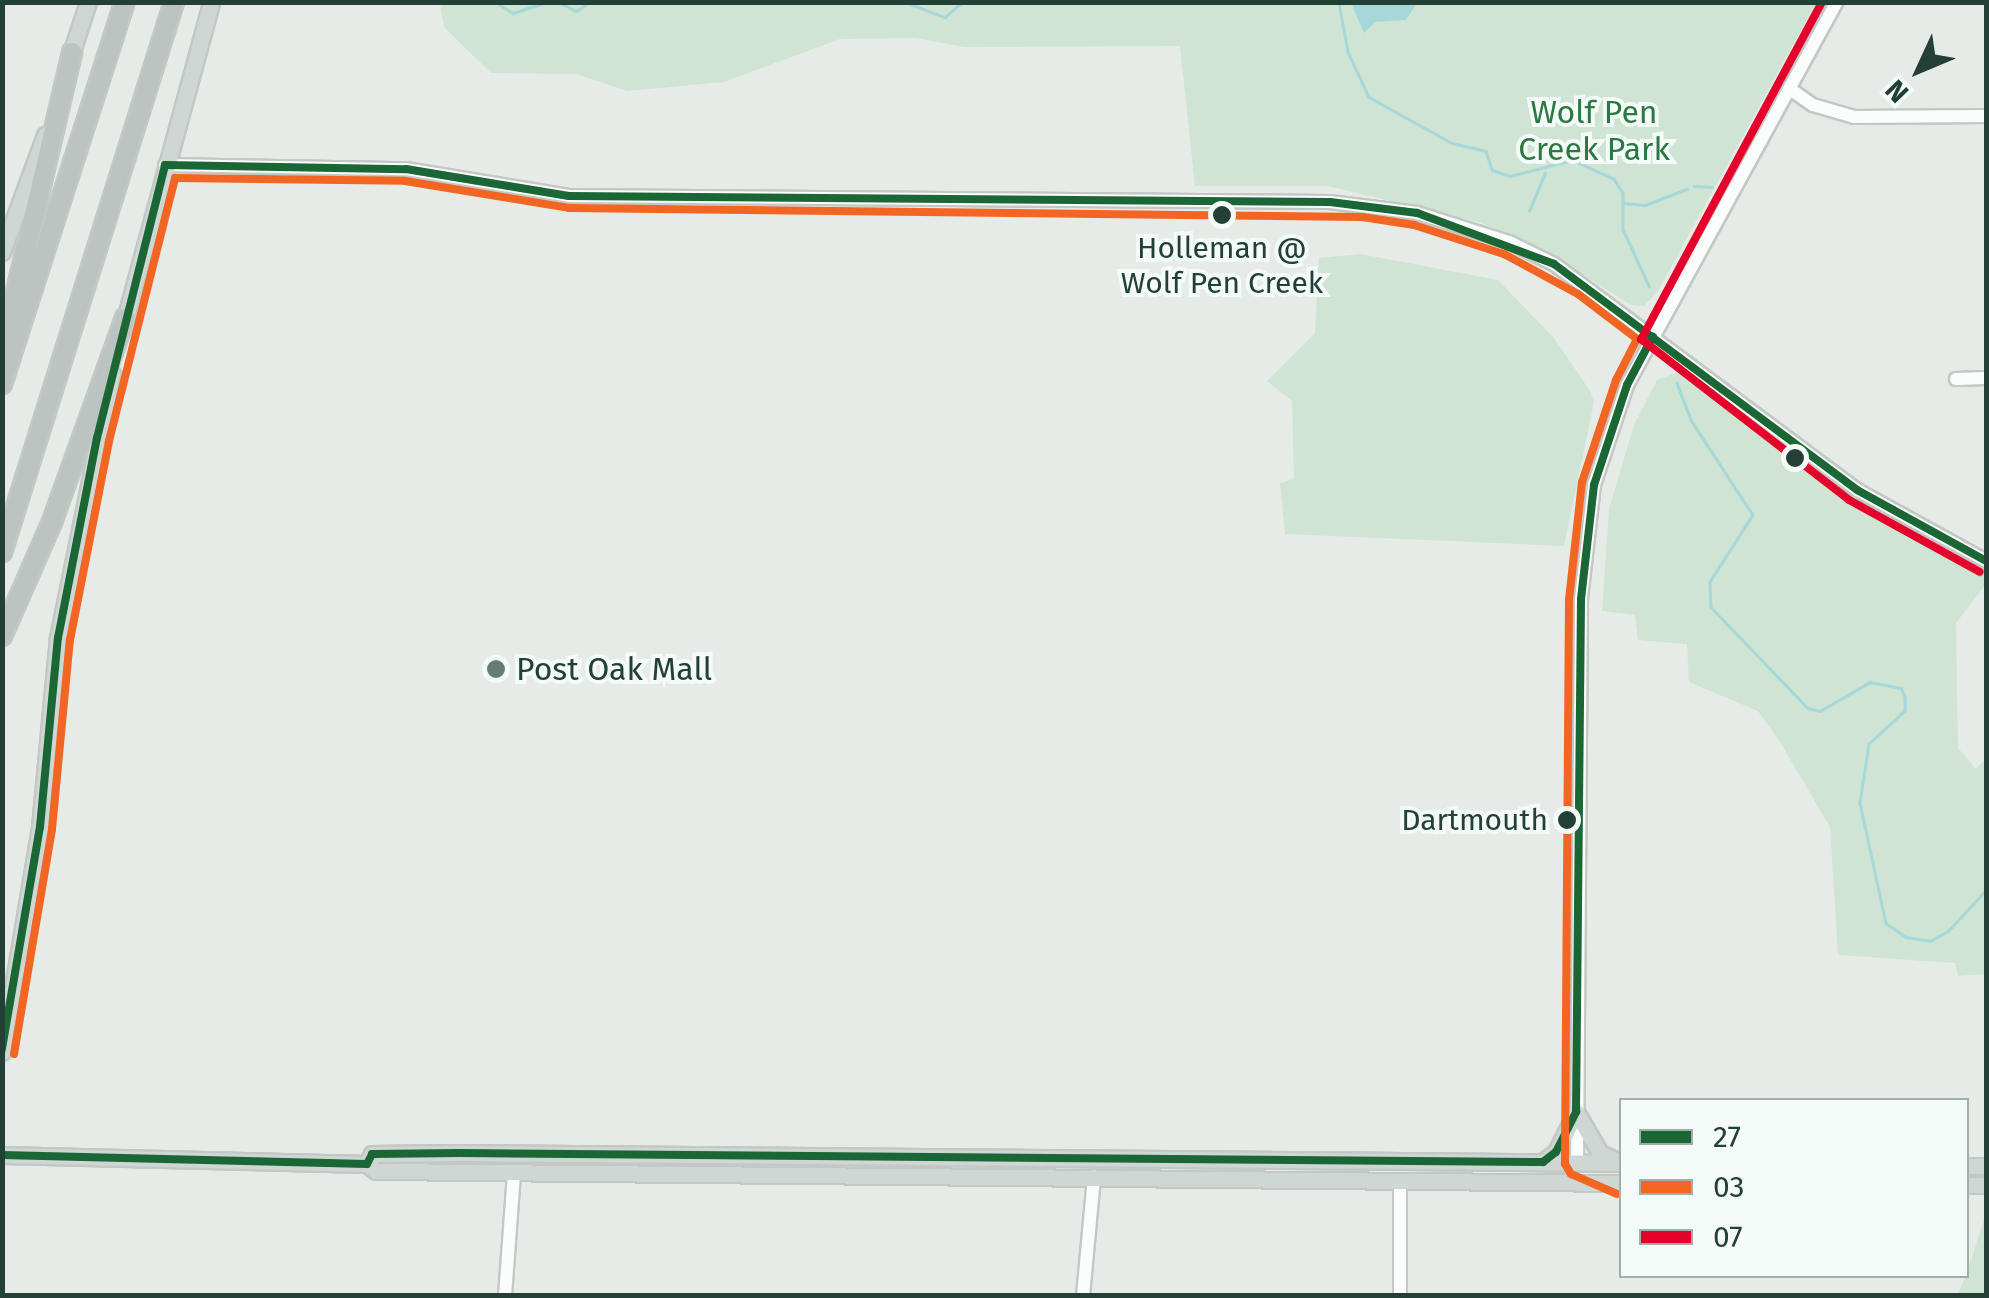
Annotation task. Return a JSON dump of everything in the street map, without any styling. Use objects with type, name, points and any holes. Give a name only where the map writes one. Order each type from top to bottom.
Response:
[{"type":"highway","points":[[2,384],[126,2]]},
{"type":"highway","points":[[2,552],[174,2]]},
{"type":"highway","points":[[2,349],[72,52]]},
{"type":"highway","points":[[2,636],[52,522],[125,318]]},
{"type":"main road","points":[[2,252],[88,2]]},
{"type":"main road","points":[[2,1052],[40,828],[58,638],[125,318],[211,2]]},
{"type":"main road","points":[[1576,1112],[1600,1153],[1619,1161]]},
{"type":"main road","points":[[1543,1162],[1556,1152],[1576,1112]]},
{"type":"main road","points":[[367,1164],[372,1154],[1619,1162]]},
{"type":"main road","points":[[514,1173],[516,1164],[552,1164],[561,1154]]},
{"type":"main road","points":[[2,1155],[367,1164],[376,1172],[1619,1183]]},
{"type":"main road","points":[[762,1156],[765,1176]]},
{"type":"main road","points":[[934,1175],[947,1166],[991,1166],[998,1158]]},
{"type":"main road","points":[[1094,1176],[1098,1168],[1141,1167],[1153,1158]]},
{"type":"main road","points":[[1358,1161],[1392,1171],[1400,1181]]},
{"type":"main road","points":[[1400,1181],[1410,1171],[1455,1162]]},
{"type":"main road","points":[[1529,1181],[1577,1163],[1619,1182]]},
{"type":"street","points":[[1577,1163],[1585,558],[1599,466],[1654,336],[1837,2]]},
{"type":"street","points":[[1790,89],[1813,105],[1854,117],[1986,116]]},
{"type":"street","points":[[164,165],[406,169],[569,196],[1363,204],[1417,212],[1509,242],[1584,284],[1857,490],[1986,562]]},
{"type":"street","points":[[1956,379],[1986,378]]},
{"type":"street","points":[[505,1296],[514,1173]]},
{"type":"street","points":[[1084,1296],[1094,1176]]},
{"type":"street","points":[[1400,1181],[1400,1296]]},
{"type":"green space","name":"Wolf Pen Creek Park","points":[[440,3],[1816,3],[1658,291],[1644,306],[1631,305],[1540,247],[1479,222],[1328,186],[1195,186],[1180,46],[964,47],[916,38],[840,39],[724,82],[627,91],[576,74],[491,73],[444,27]]},
{"type":"green space","points":[[1361,254],[1498,280],[1554,338],[1594,402],[1564,546],[1285,534],[1280,483],[1294,479],[1292,401],[1267,381],[1315,333],[1319,258]]},
{"type":"green space","points":[[1679,372],[1887,518],[1986,571],[1986,584],[1956,623],[1958,748],[1976,769],[1986,758],[1986,974],[1958,976],[1955,963],[1838,955],[1830,827],[1780,742],[1758,711],[1689,682],[1687,644],[1638,640],[1635,615],[1602,611],[1609,509],[1634,425],[1657,380]]},
{"type":"green space","points":[[1986,1213],[1986,1295],[1957,1295],[1965,1278],[1969,1278]]},
{"type":"water","points":[[1351,2],[1417,3],[1406,20],[1375,22],[1364,33]]},
{"type":"waterway","points":[[496,2],[513,13],[546,2]]},
{"type":"waterway","points":[[559,2],[576,11],[590,2]]},
{"type":"waterway","points":[[905,2],[945,17],[962,2]]},
{"type":"waterway","points":[[1339,2],[1348,52],[1369,97],[1452,143],[1486,151],[1492,170],[1510,176],[1573,160],[1614,179],[1623,193],[1623,229],[1649,286]]},
{"type":"waterway","points":[[1529,211],[1545,173]]},
{"type":"waterway","points":[[1694,186],[1712,187]]},
{"type":"waterway","points":[[1623,203],[1645,205],[1687,189]]},
{"type":"waterway","points":[[1677,383],[1691,420],[1753,515],[1710,582],[1711,607],[1808,708],[1820,711],[1870,682],[1901,688],[1905,697],[1905,711],[1869,744],[1860,803],[1886,923],[1906,937],[1930,941],[1948,931],[1986,890]]},
{"type":"transit line","name":"07","points":[[1822,2],[1641,339],[1849,500],[1980,572]]},
{"type":"transit line","name":"27","points":[[2,1049],[40,827],[58,638],[97,438],[165,165],[406,169],[569,196],[1330,202],[1417,213],[1554,264],[1857,490],[1986,561]]},
{"type":"transit line","name":"03","points":[[14,1054],[52,829],[70,640],[109,441],[175,178],[405,181],[569,208],[1362,217],[1414,225],[1504,254],[1578,294],[1637,339],[1616,380],[1582,482],[1569,599],[1565,1164],[1571,1174],[1617,1194]]},
{"type":"transit line","name":"27","points":[[2,1155],[367,1164],[372,1154],[460,1153],[1543,1162],[1556,1152],[1576,1112],[1581,599],[1594,485],[1627,385],[1653,336]]},
{"type":"place","name":"Holleman @ Wolf Pen Creek","points":[[1222,215]]},
{"type":"place","name":"Post Oak Mall","points":[[496,669]]},
{"type":"place","name":"Dartmouth","points":[[1567,820]]}]
